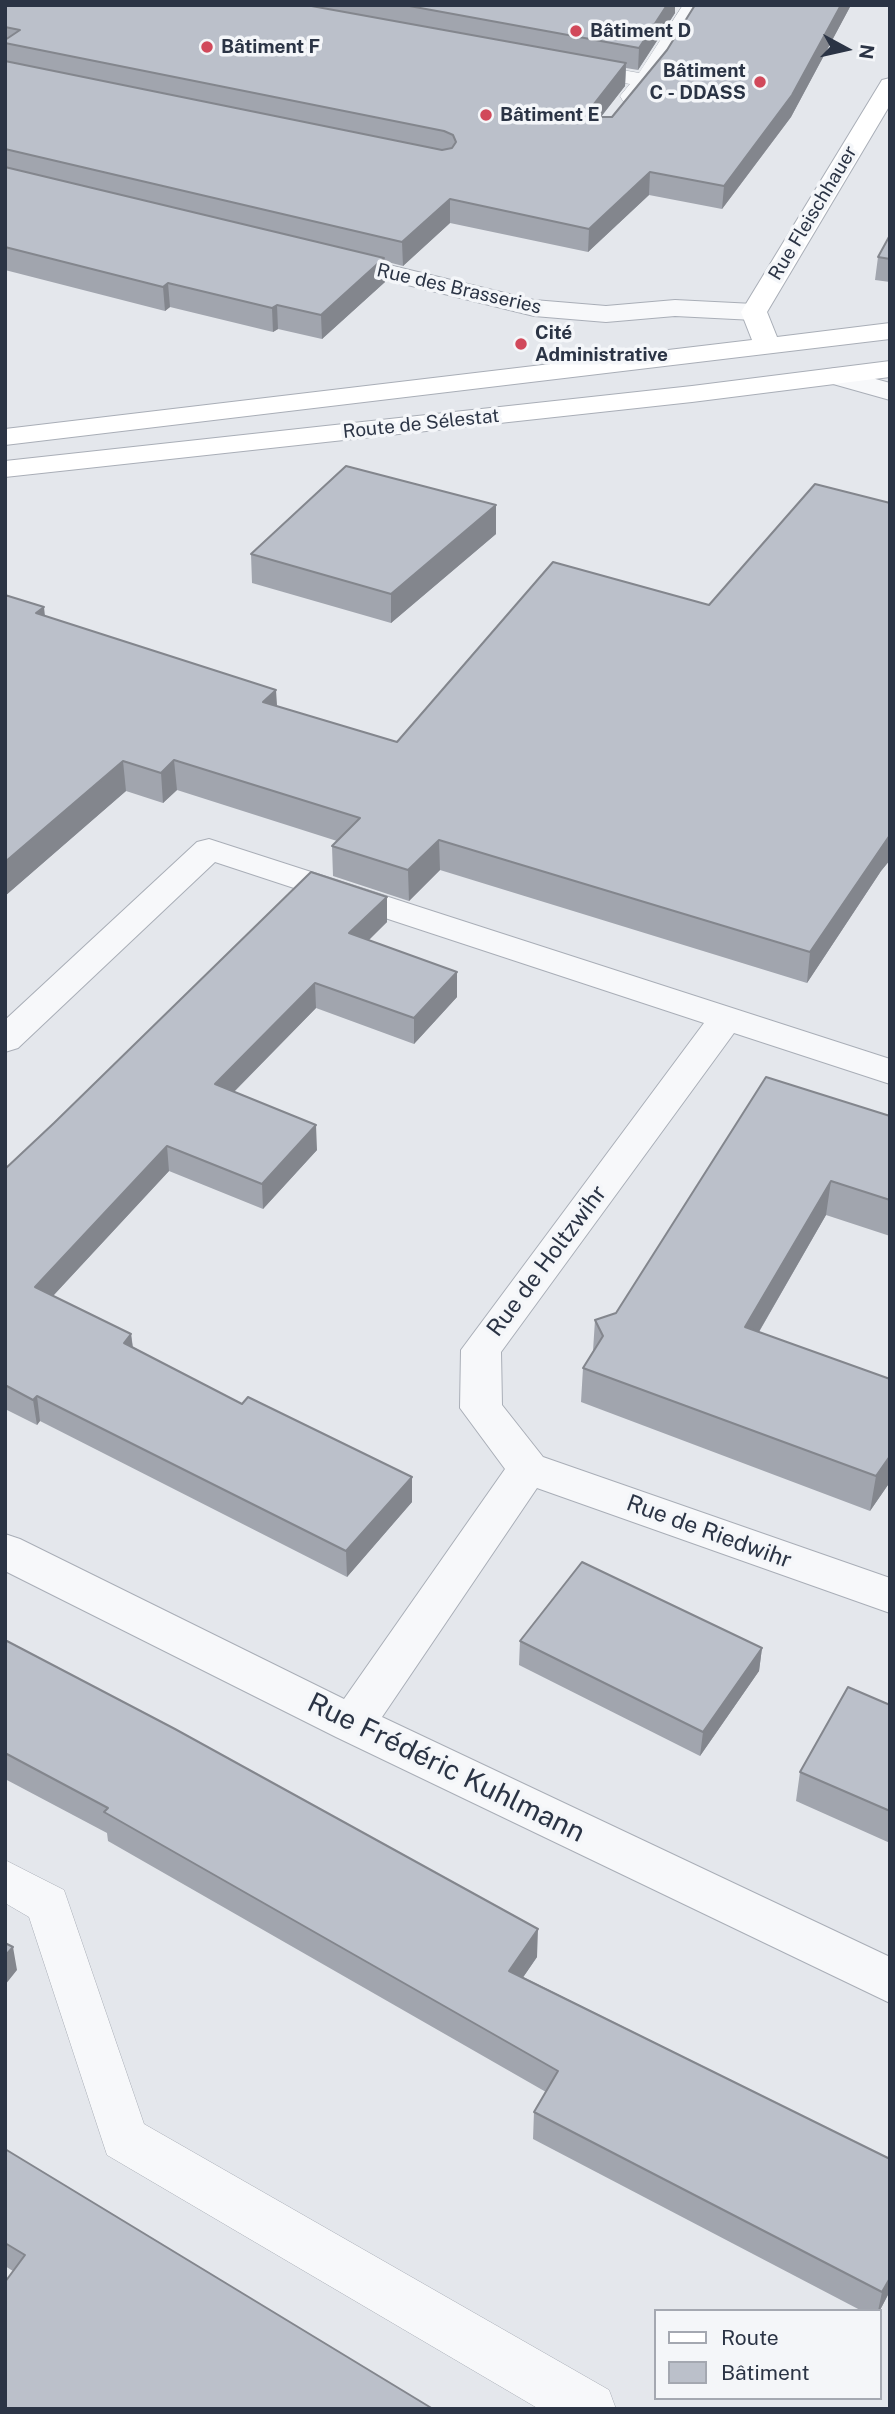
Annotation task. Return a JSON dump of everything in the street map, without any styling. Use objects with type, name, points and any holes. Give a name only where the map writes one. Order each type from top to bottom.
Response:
[{"type":"main road","name":"Rue Fleischhauer","points":[[754,312],[882,111],[890,85]]},
{"type":"main road","points":[[754,312],[767,345],[836,376]]},
{"type":"main road","name":"Route de Sélestat","points":[[5,437],[890,331]]},
{"type":"main road","name":"Route de Sélestat","points":[[5,469],[890,369]]},
{"type":"street","name":"Rue des Brasseries","points":[[317,256],[534,308],[606,314],[675,308],[754,312]]},
{"type":"street","points":[[836,376],[890,392]]},
{"type":"street","points":[[5,1040],[20,1005],[209,849],[890,1072]]},
{"type":"street","name":"Rue de Holtzwihr","points":[[528,1468],[481,1408],[481,1350],[727,1018]]},
{"type":"street","points":[[352,1724],[528,1468]]},
{"type":"street","name":"Rue de Riedwihr","points":[[528,1468],[890,1596]]},
{"type":"street","name":"Rue Frédéric Kuhlmann","points":[[5,1551],[352,1724],[890,1981]]},
{"type":"lane","points":[[619,111],[656,66],[694,5]]},
{"type":"lane","points":[[562,65],[644,80]]},
{"type":"lane","points":[[5,1880],[48,1904],[124,2139],[590,2409]]},
{"type":"building","points":[[5,5],[306,5],[626,63],[590,109],[596,117],[612,117],[667,50],[695,5],[841,5],[792,95],[724,186],[650,172],[589,229],[450,199],[402,242],[5,149],[5,61],[442,150],[452,148],[456,142],[453,135],[444,131],[5,43],[5,40],[20,30],[5,27]]},
{"type":"building","name":"Bâtiment D","points":[[404,5],[667,5],[639,48]]},
{"type":"building","points":[[5,167],[384,258],[321,315],[277,305],[272,308],[168,283],[163,287],[5,247]]},
{"type":"building","points":[[890,235],[890,259],[878,257]]},
{"type":"building","points":[[346,466],[496,505],[391,594],[251,554]]},
{"type":"building","points":[[815,484],[890,503],[890,835],[810,952],[439,840],[408,870],[332,846],[360,818],[174,760],[161,773],[123,761],[5,862],[5,595],[44,607],[36,613],[276,690],[263,702],[397,742],[553,562],[709,605]]},
{"type":"building","points":[[311,872],[387,897],[349,933],[457,972],[414,1018],[315,983],[215,1084],[316,1125],[262,1184],[167,1146],[35,1287],[131,1334],[124,1343],[242,1404],[248,1397],[412,1477],[346,1551],[37,1396],[33,1400],[5,1385],[5,1169]]},
{"type":"building","points":[[766,1077],[890,1116],[890,1200],[831,1181],[745,1327],[890,1379],[890,1456],[876,1476],[583,1368],[603,1336],[595,1320],[616,1313]]},
{"type":"building","points":[[582,1562],[762,1648],[703,1732],[520,1641]]},
{"type":"building","points":[[5,1640],[175,1729],[538,1929],[509,1971],[890,2159],[890,2278],[882,2292],[534,2112],[558,2071],[104,1812],[108,1808],[5,1753]]},
{"type":"building","points":[[848,1687],[890,1705],[890,1811],[800,1772]]},
{"type":"building","points":[[5,1943],[13,1947],[5,1956]]},
{"type":"building","points":[[5,2149],[433,2409],[5,2409],[5,2282],[25,2255],[5,2243]]},
{"type":"place","name":"Bâtiment D","points":[[576,31]]},
{"type":"place","name":"Bâtiment F","points":[[207,47]]},
{"type":"place","name":"Bâtiment C - DDASS","points":[[760,82]]},
{"type":"place","name":"Bâtiment E","points":[[486,115]]},
{"type":"place","name":"Cité Administrative","points":[[521,344]]}]
